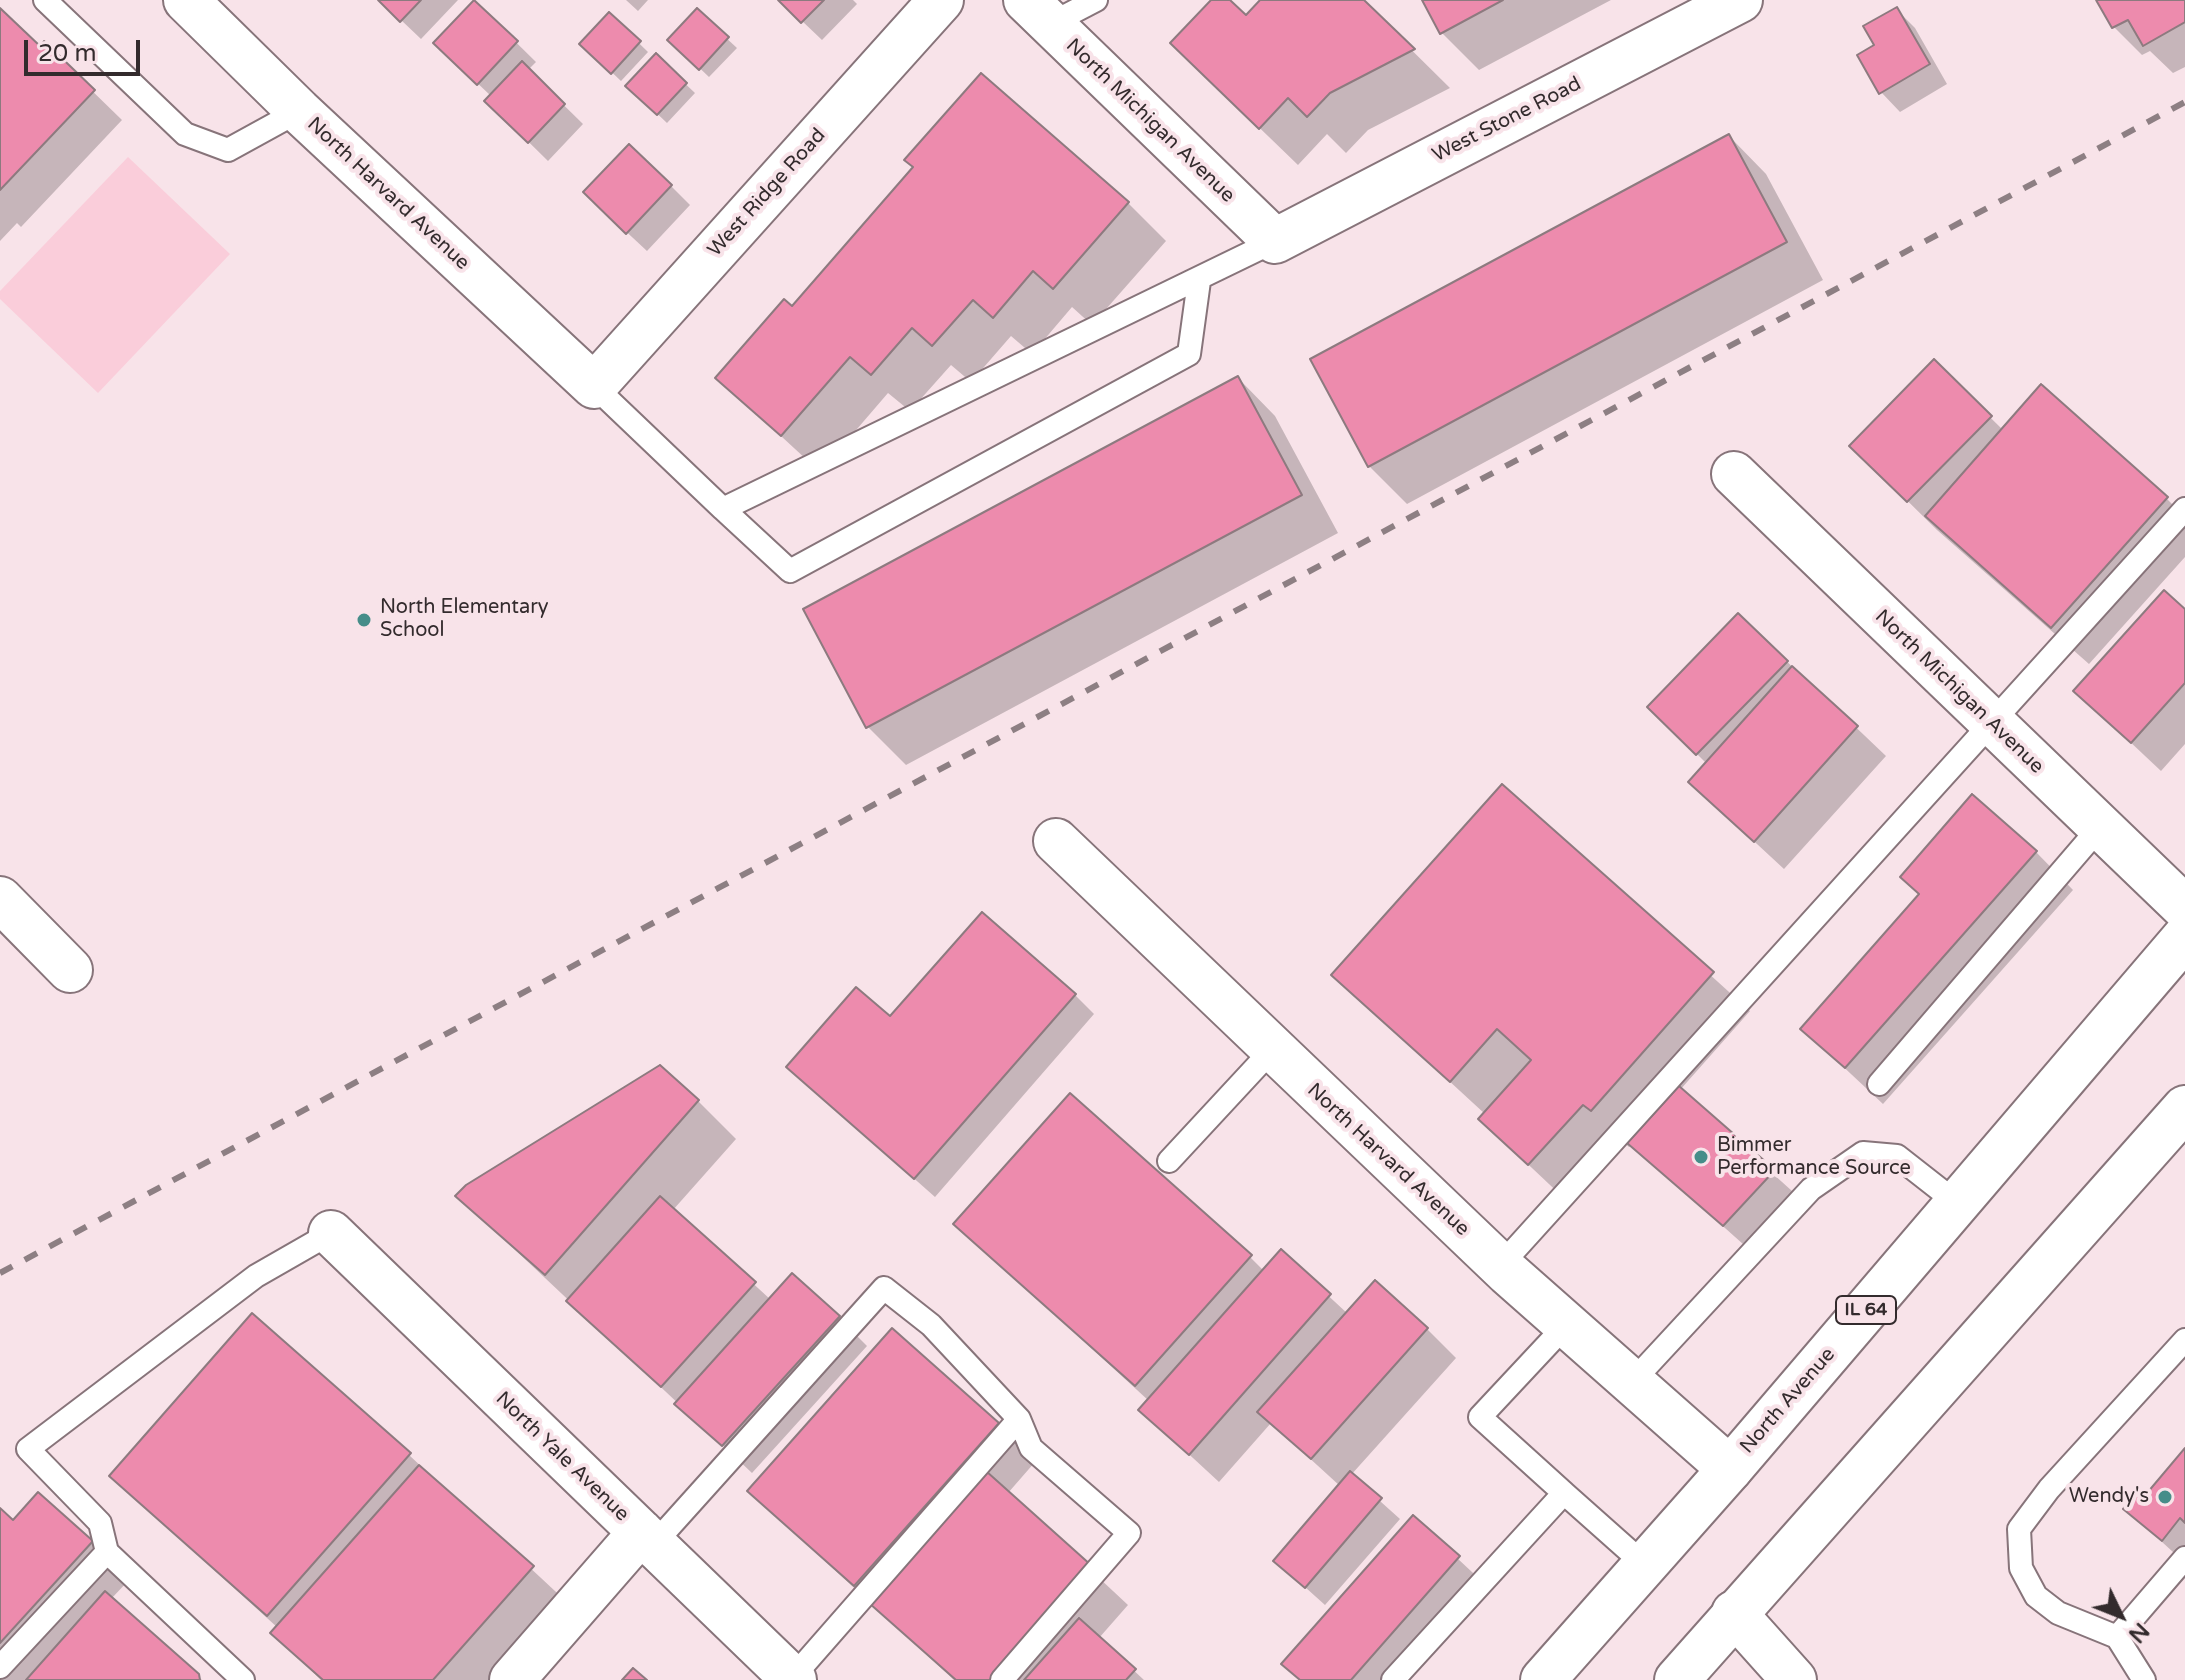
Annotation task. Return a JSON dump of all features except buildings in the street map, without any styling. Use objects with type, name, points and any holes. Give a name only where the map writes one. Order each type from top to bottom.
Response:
[{"type":"street","name":"North Harvard Avenue","points":[[186,0],[299,111],[594,386]]},
{"type":"street","name":"West Ridge Road","points":[[594,386],[941,0]]},
{"type":"street","name":"West Stone Road","points":[[1275,241],[1740,0]]},
{"type":"street","name":"North Michigan Avenue","points":[[1038,12],[1275,241]]},
{"type":"street","name":"North Michigan Avenue","points":[[1734,474],[2185,908]]},
{"type":"street","name":"North Harvard Avenue","points":[[1056,841],[1500,1266],[1730,1469]]},
{"type":"street","points":[[0,899],[70,970]]},
{"type":"street","name":"North Avenue","points":[[1543,1680],[1730,1469],[2185,937]]},
{"type":"street","points":[[1677,1680],[2185,1108]]},
{"type":"street","name":"North Yale Avenue","points":[[331,1233],[793,1679]]},
{"type":"street","points":[[512,1680],[647,1539]]},
{"type":"street","points":[[1734,1613],[1794,1680]]},
{"type":"lane","points":[[45,0],[185,134],[228,150],[299,111]]},
{"type":"lane","points":[[1038,12],[1096,0]]},
{"type":"lane","points":[[723,509],[1199,281],[1275,241]]},
{"type":"lane","points":[[594,386],[790,571],[1189,354],[1199,281]]},
{"type":"lane","points":[[1500,1266],[2185,509]]},
{"type":"lane","points":[[1879,1084],[2100,827]]},
{"type":"lane","points":[[1169,1161],[1272,1050]]},
{"type":"lane","points":[[1632,1382],[1811,1189],[1863,1153],[1897,1156],[1957,1203]]},
{"type":"lane","points":[[243,1680],[107,1552],[100,1523],[28,1449],[256,1276],[331,1233]]},
{"type":"lane","points":[[647,1539],[884,1288],[931,1325],[1019,1419],[1031,1448],[1129,1533],[1002,1680]]},
{"type":"lane","points":[[1566,1325],[1480,1417],[1645,1565]]},
{"type":"lane","points":[[2144,1680],[2117,1637],[2058,1613],[2036,1596],[2021,1568],[2019,1529],[2049,1489],[2185,1340]]},
{"type":"lane","points":[[793,1679],[1019,1419]]},
{"type":"lane","points":[[1393,1680],[1564,1493]]},
{"type":"lane","points":[[0,1667],[107,1552]]},
{"type":"lane","points":[[2117,1637],[2185,1558]]},
{"type":"shaded area","points":[[128,157],[230,254],[98,393],[0,299],[0,291]]},
{"type":"railway","points":[[0,1273],[2185,102]]},
{"type":"place","name":"North Elementary School","points":[[364,620]]},
{"type":"place","name":"Bimmer Performance Source","points":[[1701,1157]]},
{"type":"place","name":"Wendy's","points":[[2165,1497]]}]
